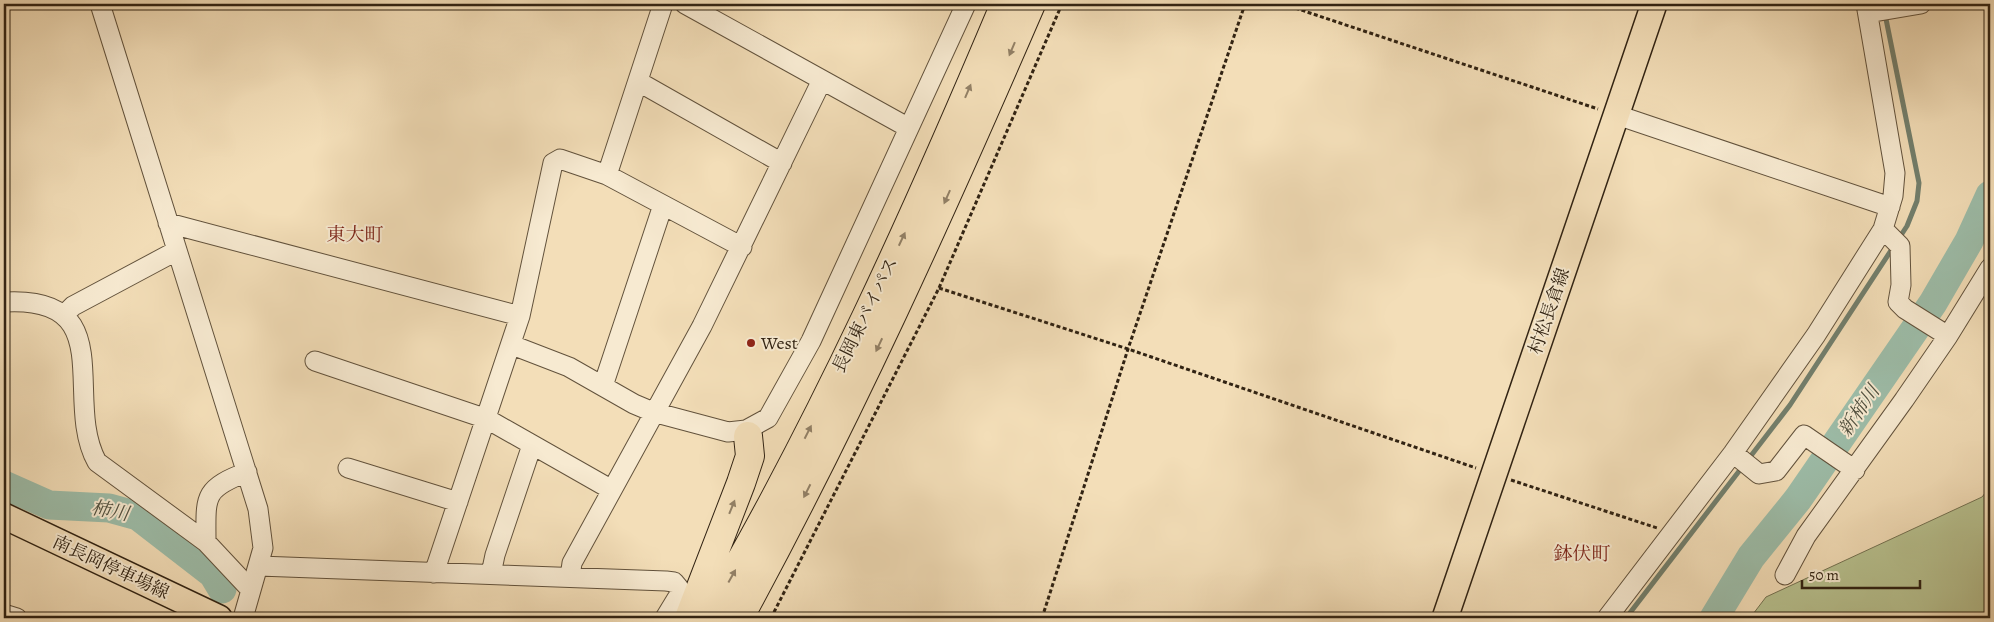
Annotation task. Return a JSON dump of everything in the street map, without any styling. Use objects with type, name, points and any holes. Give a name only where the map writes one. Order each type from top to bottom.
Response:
[{"type":"highway","name":"長岡東バイパス","points":[[708,618],[776,494],[879,289],[938,161],[1005,4]]},
{"type":"highway","name":"長岡東バイパス","points":[[739,618],[806,494],[863,379],[962,164],[1031,4]]},
{"type":"highway","points":[[689,618],[750,456],[747,433]]},
{"type":"main road","name":"村松長倉線","points":[[1445,618],[1654,4]]},
{"type":"main road","name":"南長岡停車場線","points":[[4,516],[219,618]]},
{"type":"street","points":[[607,175],[663,4]]},
{"type":"street","points":[[685,4],[909,128]]},
{"type":"street","points":[[512,345],[569,367],[653,412],[728,432],[747,433],[768,418],[811,341],[856,247],[966,4]]},
{"type":"street","points":[[1921,4],[1867,8],[1895,173],[1890,207],[1890,236],[1901,285],[1898,302],[1905,309],[1945,333]]},
{"type":"street","points":[[103,5],[176,251],[247,472],[261,525],[262,548],[259,566],[243,618]]},
{"type":"street","points":[[570,577],[572,563],[653,412],[698,334],[822,80]]},
{"type":"street","points":[[639,82],[782,163]]},
{"type":"street","points":[[1617,115],[1890,207]]},
{"type":"street","points":[[434,573],[512,345],[553,163],[560,159],[607,175],[742,247]]},
{"type":"street","points":[[603,386],[663,204]]},
{"type":"street","points":[[168,223],[520,316]]},
{"type":"street","points":[[1607,618],[1673,533],[1741,459],[1816,335],[1890,236]]},
{"type":"street","points":[[64,315],[73,306],[176,251]]},
{"type":"street","points":[[1784,575],[1806,536],[1850,467],[1990,268]]},
{"type":"street","points":[[4,302],[29,300],[43,303],[64,315],[76,332],[83,361],[89,441],[97,462],[206,542],[251,590]]},
{"type":"street","points":[[315,361],[487,419],[612,490]]},
{"type":"street","points":[[1741,459],[1760,474],[1776,471],[1804,435],[1811,438],[1850,467]]},
{"type":"street","points":[[491,574],[495,554],[532,445]]},
{"type":"street","points":[[348,468],[458,502]]},
{"type":"street","points":[[206,542],[206,508],[209,494],[222,482],[247,472]]},
{"type":"street","points":[[259,566],[674,582],[680,588],[679,595],[665,618]]},
{"type":"street","points":[[4,614],[17,618]]},
{"type":"path","points":[[771,618],[939,288],[1062,4]]},
{"type":"path","points":[[1042,618],[1128,349],[1245,4]]},
{"type":"path","points":[[1283,4],[1617,115]]},
{"type":"path","points":[[939,288],[1128,349],[1493,474],[1673,533]]},
{"type":"green space","points":[[1990,487],[1990,618],[1750,618],[1766,597],[1982,497]]},
{"type":"waterway","points":[[1626,618],[1790,405],[1907,226],[1917,201],[1919,183],[1885,14]]},
{"type":"waterway","name":"新柿川","points":[[1714,618],[1751,557],[1798,499],[1933,303],[1969,241],[1990,195]]},
{"type":"waterway","name":"柿川","points":[[4,485],[49,505],[109,508],[138,516],[213,574],[222,589]]},
{"type":"place","name":"West","points":[[751,343]]},
{"type":"district","name":"東大町","points":[[355,235]]},
{"type":"district","name":"鉢伏町","points":[[1582,554]]}]
